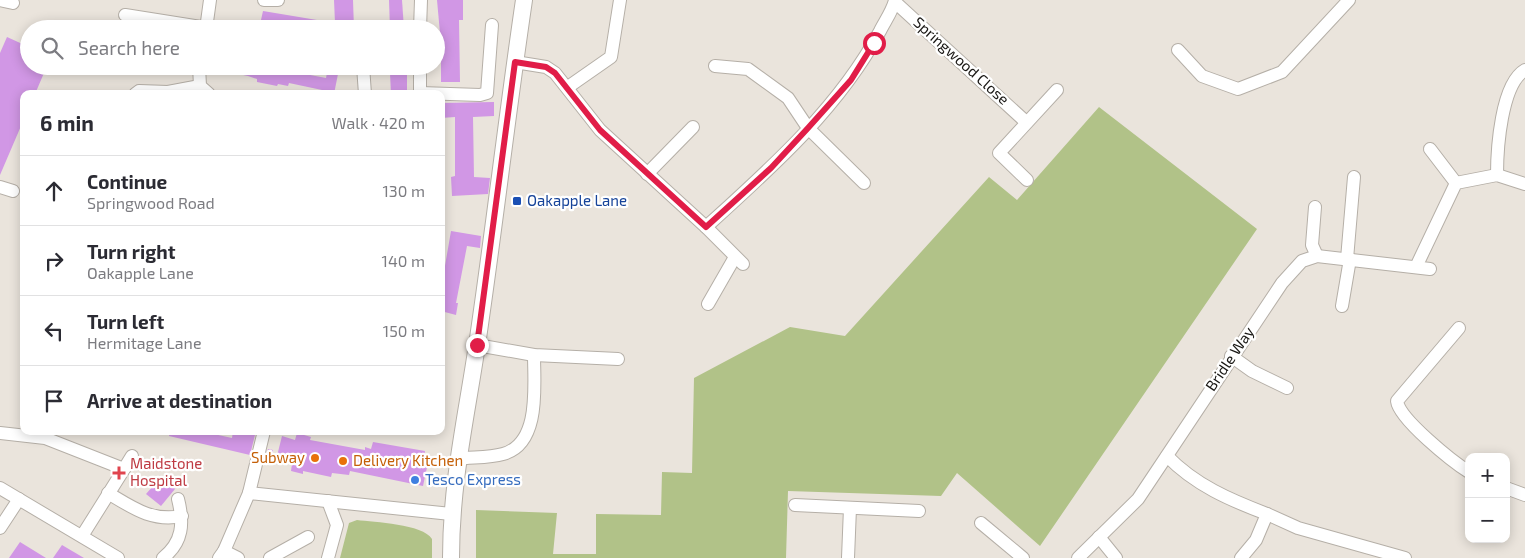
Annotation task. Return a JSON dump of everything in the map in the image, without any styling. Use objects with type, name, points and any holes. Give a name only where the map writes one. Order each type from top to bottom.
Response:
[{"type":"main road","points":[[451,558],[451,514],[457,459],[477,345],[524,0]]},
{"type":"street","points":[[0,0],[13,3]]},
{"type":"street","points":[[207,20],[210,0]]},
{"type":"street","points":[[264,0],[278,0]]},
{"type":"street","points":[[420,20],[421,0]]},
{"type":"street","points":[[568,87],[612,58],[620,0]]},
{"type":"street","points":[[1178,50],[1202,76],[1238,89],[1282,72],[1349,0]]},
{"type":"street","points":[[706,227],[771,168],[851,80],[895,1]]},
{"type":"street","name":"Springwood Close","points":[[895,1],[1026,122]]},
{"type":"street","points":[[125,15],[156,20]]},
{"type":"street","points":[[445,94],[480,95],[487,93],[492,25]]},
{"type":"street","points":[[515,62],[546,67],[568,87],[600,130],[706,227],[739,261],[708,304]]},
{"type":"street","points":[[715,66],[748,69],[788,98],[808,128],[864,183]]},
{"type":"street","points":[[1497,175],[1500,130],[1510,89],[1515,78],[1525,70]]},
{"type":"street","points":[[202,75],[204,90]]},
{"type":"street","points":[[364,75],[365,90]]},
{"type":"street","points":[[420,75],[420,90]]},
{"type":"street","points":[[1027,180],[999,153],[1057,90]]},
{"type":"street","points":[[647,174],[693,126]]},
{"type":"street","points":[[1430,149],[1456,183]]},
{"type":"street","points":[[1456,183],[1497,175],[1525,184]]},
{"type":"street","points":[[1342,306],[1349,259],[1354,177]]},
{"type":"street","points":[[1416,267],[1456,183]]},
{"type":"street","points":[[0,187],[13,191]]},
{"type":"street","points":[[1315,207],[1312,244],[1317,256],[1430,269]]},
{"type":"street","name":"Bridle Way","points":[[1078,558],[1138,498],[1231,356],[1282,283],[1302,261],[1317,256]]},
{"type":"street","points":[[1459,328],[1397,401],[1398,408],[1408,419],[1451,461],[1465,470]]},
{"type":"street","points":[[477,345],[534,355],[618,359]]},
{"type":"street","points":[[457,459],[504,454],[520,443],[528,432],[534,413],[534,355]]},
{"type":"street","points":[[1231,356],[1252,371],[1287,388]]},
{"type":"street","points":[[0,434],[46,438],[124,468]]},
{"type":"street","points":[[238,558],[222,554],[249,493],[263,435]]},
{"type":"street","points":[[82,536],[132,456]]},
{"type":"street","points":[[1167,456],[1182,471],[1226,499],[1298,528],[1404,558]]},
{"type":"street","points":[[0,488],[118,558]]},
{"type":"street","points":[[1510,489],[1525,495]]},
{"type":"street","points":[[108,493],[145,515],[169,518],[182,516]]},
{"type":"street","points":[[249,493],[451,514]]},
{"type":"street","points":[[163,558],[176,546],[180,536],[182,516],[178,499]]},
{"type":"street","points":[[0,528],[19,500]]},
{"type":"street","points":[[328,501],[337,525],[328,558]]},
{"type":"street","points":[[795,505],[919,511]]},
{"type":"street","points":[[848,558],[850,508]]},
{"type":"street","points":[[1241,558],[1256,540],[1267,514]]},
{"type":"street","points":[[981,523],[1023,558]]},
{"type":"street","points":[[270,558],[308,537]]},
{"type":"street","points":[[1099,537],[1116,558]]},
{"type":"green space","points":[[1099,107],[1257,229],[1040,546],[957,473],[941,496],[788,491],[786,558],[476,558],[476,510],[557,513],[553,554],[596,554],[596,514],[661,515],[662,472],[692,473],[694,378],[790,327],[845,336],[989,177],[1017,200]]},
{"type":"green space","points":[[357,520],[409,527],[427,534],[432,539],[432,558],[340,558],[349,523]]},
{"type":"building","points":[[334,0],[353,0],[354,20],[335,20]]},
{"type":"building","points":[[389,0],[402,0],[403,20],[390,20]]},
{"type":"building","points":[[437,0],[463,0],[463,20],[459,20],[460,82],[441,82],[441,75],[445,75],[445,20],[439,20]]},
{"type":"building","points":[[263,11],[317,20],[261,20]]},
{"type":"building","points":[[7,37],[20,43],[20,75],[43,75],[37,90],[20,90],[20,128],[0,175],[0,53]]},
{"type":"building","points":[[243,75],[310,75],[326,78],[327,75],[338,75],[335,90],[322,90],[289,83],[288,86],[278,84],[277,86],[257,82],[257,79]]},
{"type":"building","points":[[390,75],[407,75],[407,90],[391,90]]},
{"type":"building","points":[[494,102],[494,116],[473,117],[474,177],[490,178],[488,194],[452,196],[451,177],[455,176],[455,117],[445,118],[445,103]]},
{"type":"building","points":[[451,231],[481,236],[480,248],[467,246],[456,303],[458,303],[456,315],[445,312],[445,266]]},
{"type":"building","points":[[218,435],[232,438],[232,435],[255,435],[250,455],[169,436]]},
{"type":"building","points":[[296,435],[304,435],[311,437],[310,440],[365,450],[365,447],[371,449],[373,442],[425,451],[424,457],[429,458],[423,486],[350,471],[349,475],[332,473],[331,477],[303,471],[303,474],[291,471],[292,464],[276,460],[282,436],[295,440]]},
{"type":"building","points":[[268,449],[273,450],[271,459],[266,458]]},
{"type":"building","points":[[161,477],[175,489],[161,506],[146,494]]},
{"type":"building","points":[[20,542],[46,558],[9,558]]},
{"type":"building","points":[[62,545],[84,558],[53,558]]},
{"type":"place","name":"Oakapple Lane","points":[[517,201]]},
{"type":"place","name":"Subway","points":[[315,458]]},
{"type":"place","name":"Delivery Kitchen","points":[[343,461]]},
{"type":"place","name":"Maidstone Hospital","points":[[119,473]]},
{"type":"place","name":"Tesco Express","points":[[415,480]]},
{"type":"route","points":[[477,345],[515,62],[546,67],[555,73],[568,87],[600,130],[706,227],[771,168],[808,128],[851,80],[874,43]]}]
